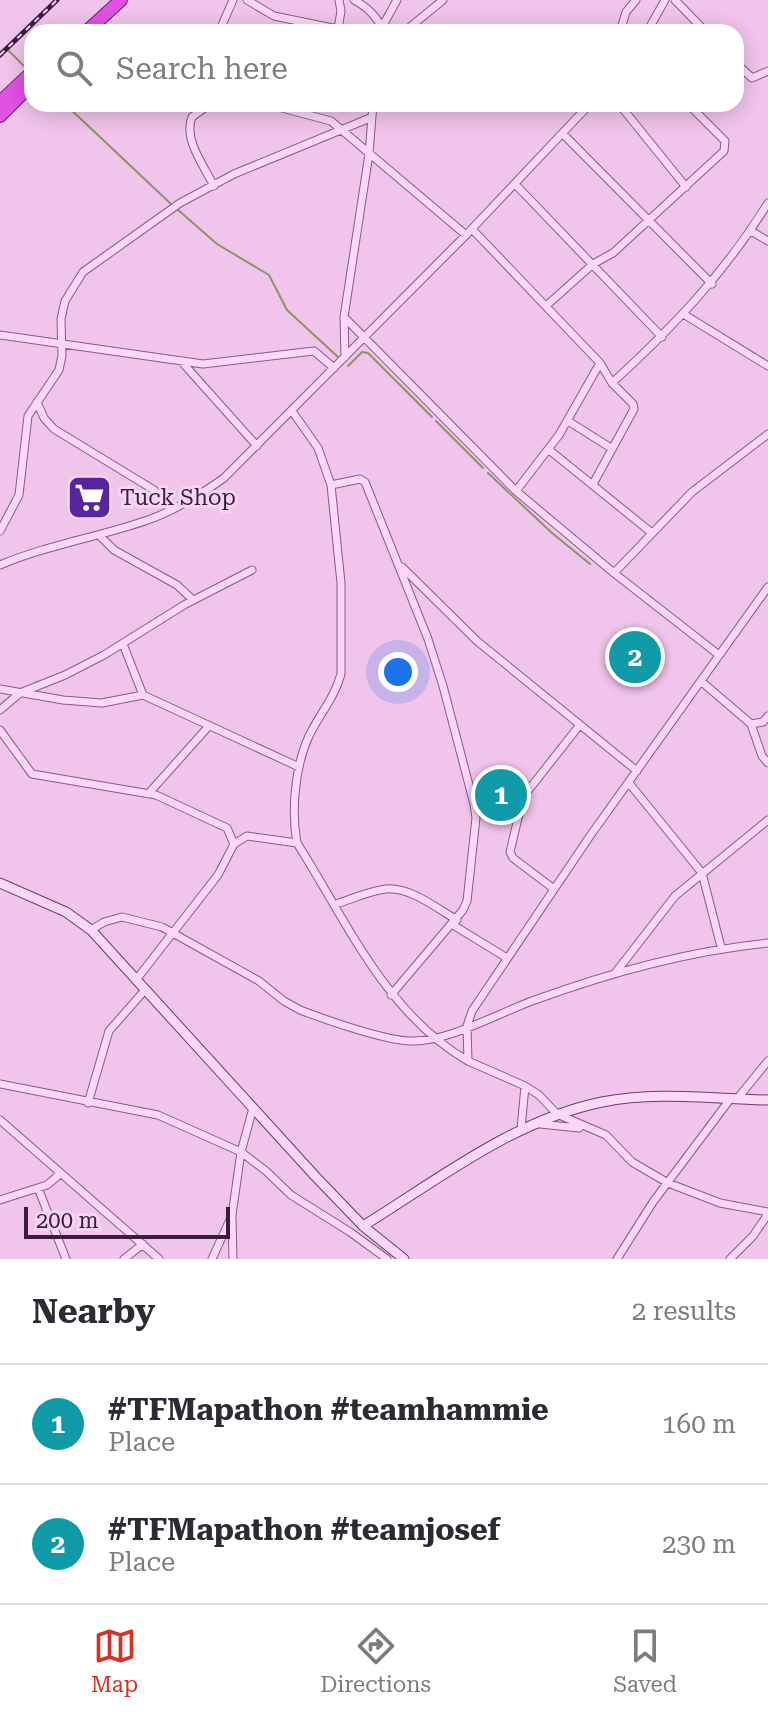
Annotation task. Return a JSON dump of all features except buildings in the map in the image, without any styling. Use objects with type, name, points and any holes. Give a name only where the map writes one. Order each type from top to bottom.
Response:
[{"type":"highway","points":[[84,24],[109,0]]},
{"type":"highway","points":[[95,24],[121,0]]},
{"type":"highway","points":[[0,102],[24,80]]},
{"type":"highway","points":[[0,116],[24,92]]},
{"type":"main road","points":[[0,883],[66,912],[91,930],[363,1226],[404,1259]]},
{"type":"main road","points":[[363,1226],[521,1129],[557,1114],[603,1102],[638,1098],[768,1100]]},
{"type":"street","points":[[222,24],[233,0]]},
{"type":"street","points":[[247,0],[274,16],[313,24]]},
{"type":"street","points":[[339,0],[339,24]]},
{"type":"street","points":[[354,0],[366,7],[379,24]]},
{"type":"street","points":[[385,24],[397,0]]},
{"type":"street","points":[[414,24],[443,0]]},
{"type":"street","points":[[622,24],[626,12],[636,0]]},
{"type":"street","points":[[652,24],[665,0]]},
{"type":"street","points":[[675,0],[698,24]]},
{"type":"street","points":[[744,70],[752,78],[768,71]]},
{"type":"street","points":[[199,112],[192,117],[189,129],[191,140],[214,186]]},
{"type":"street","points":[[297,112],[331,121],[344,130],[369,154],[469,232],[546,306],[630,400],[634,409],[593,484]]},
{"type":"street","points":[[345,357],[344,317],[369,154],[371,112]]},
{"type":"street","points":[[0,565],[171,510],[224,478],[469,232],[583,112]]},
{"type":"street","points":[[625,112],[686,187]]},
{"type":"street","points":[[546,306],[593,264],[613,253],[726,147],[725,141],[696,112]]},
{"type":"street","points":[[0,531],[19,495],[24,429],[28,416],[59,370],[65,301],[83,272],[180,203],[234,174],[370,118]]},
{"type":"street","points":[[563,134],[712,284]]},
{"type":"street","points":[[515,184],[662,337]]},
{"type":"street","points":[[612,383],[685,315],[712,284],[768,203]]},
{"type":"street","points":[[751,231],[768,241]]},
{"type":"street","points":[[685,315],[768,366]]},
{"type":"street","points":[[344,317],[516,491],[719,655]]},
{"type":"street","points":[[0,335],[211,364],[306,350],[321,354],[334,368]]},
{"type":"street","points":[[181,361],[257,446]]},
{"type":"street","points":[[516,491],[568,421],[600,363]]},
{"type":"street","points":[[37,402],[44,418],[54,429],[154,490],[171,510]]},
{"type":"street","points":[[292,411],[318,448],[331,485],[341,583],[341,674],[309,736],[299,767],[295,815],[297,843],[391,995],[454,1053],[525,1086],[539,1095],[557,1114],[606,1135],[632,1162],[668,1183],[720,1203],[768,1213],[753,1236],[730,1259]]},
{"type":"street","points":[[568,421],[611,448]]},
{"type":"street","points":[[614,573],[692,492],[768,434]]},
{"type":"street","points":[[548,449],[652,533]]},
{"type":"street","points":[[331,485],[360,479],[365,482],[428,639],[476,818],[467,901],[455,922],[391,995]]},
{"type":"street","points":[[99,535],[114,550],[177,585],[193,600]]},
{"type":"street","points":[[0,556],[10,561]]},
{"type":"street","points":[[398,562],[477,641],[637,771]]},
{"type":"street","points":[[0,710],[20,693],[65,675],[123,644],[193,600],[252,570]]},
{"type":"street","points":[[468,1061],[467,1026],[472,1011],[554,889],[768,587]]},
{"type":"street","points":[[123,644],[143,695]]},
{"type":"street","points":[[702,682],[751,724],[762,756],[768,763]]},
{"type":"street","points":[[0,689],[110,703],[143,695],[299,767]]},
{"type":"street","points":[[751,724],[763,722],[768,716]]},
{"type":"street","points":[[554,889],[513,858],[510,852],[523,797],[579,726]]},
{"type":"street","points":[[149,793],[208,727]]},
{"type":"street","points":[[0,730],[27,770],[35,775],[149,793],[227,828],[234,844]]},
{"type":"street","points":[[629,783],[702,873],[721,947]]},
{"type":"street","points":[[616,972],[668,903],[768,820]]},
{"type":"street","points":[[136,980],[218,875],[234,844],[247,836],[297,843]]},
{"type":"street","points":[[336,904],[385,889],[413,894],[507,958]]},
{"type":"street","points":[[91,930],[122,917],[172,932],[259,981],[300,1010],[403,1041],[439,1039],[616,972],[721,947],[768,943]]},
{"type":"street","points":[[88,1103],[109,1031],[145,990]]},
{"type":"street","points":[[617,1259],[668,1183],[768,1061]]},
{"type":"street","points":[[0,1084],[158,1115],[241,1152],[291,1195],[387,1259]]},
{"type":"street","points":[[521,1129],[525,1086]]},
{"type":"street","points":[[233,1259],[232,1215],[241,1152],[253,1108]]},
{"type":"street","points":[[0,1120],[159,1259]]},
{"type":"street","points":[[535,1123],[585,1128]]},
{"type":"street","points":[[0,1200],[47,1185],[60,1174]]},
{"type":"street","points":[[38,1188],[66,1259]]},
{"type":"street","points":[[212,1259],[232,1215]]},
{"type":"street","points":[[124,1259],[143,1244]]},
{"type":"waterway","points":[[9,51],[24,66]]},
{"type":"waterway","points":[[73,112],[171,204]]},
{"type":"waterway","points":[[177,209],[217,244],[269,275],[287,310],[338,357]]},
{"type":"waterway","points":[[348,366],[362,352],[368,353],[432,417]]},
{"type":"waterway","points":[[436,421],[483,468]]},
{"type":"waterway","points":[[488,473],[590,564]]},
{"type":"railway","points":[[32,24],[57,0]]},
{"type":"railway","points":[[0,55],[24,32]]},
{"type":"place","name":"Tuck Shop","points":[[89,497]]},
{"type":"place","name":"#TFMapathon #teamjosef","points":[[635,657]]},
{"type":"place","name":"#TFMapathon #teamhammie","points":[[501,795]]}]
